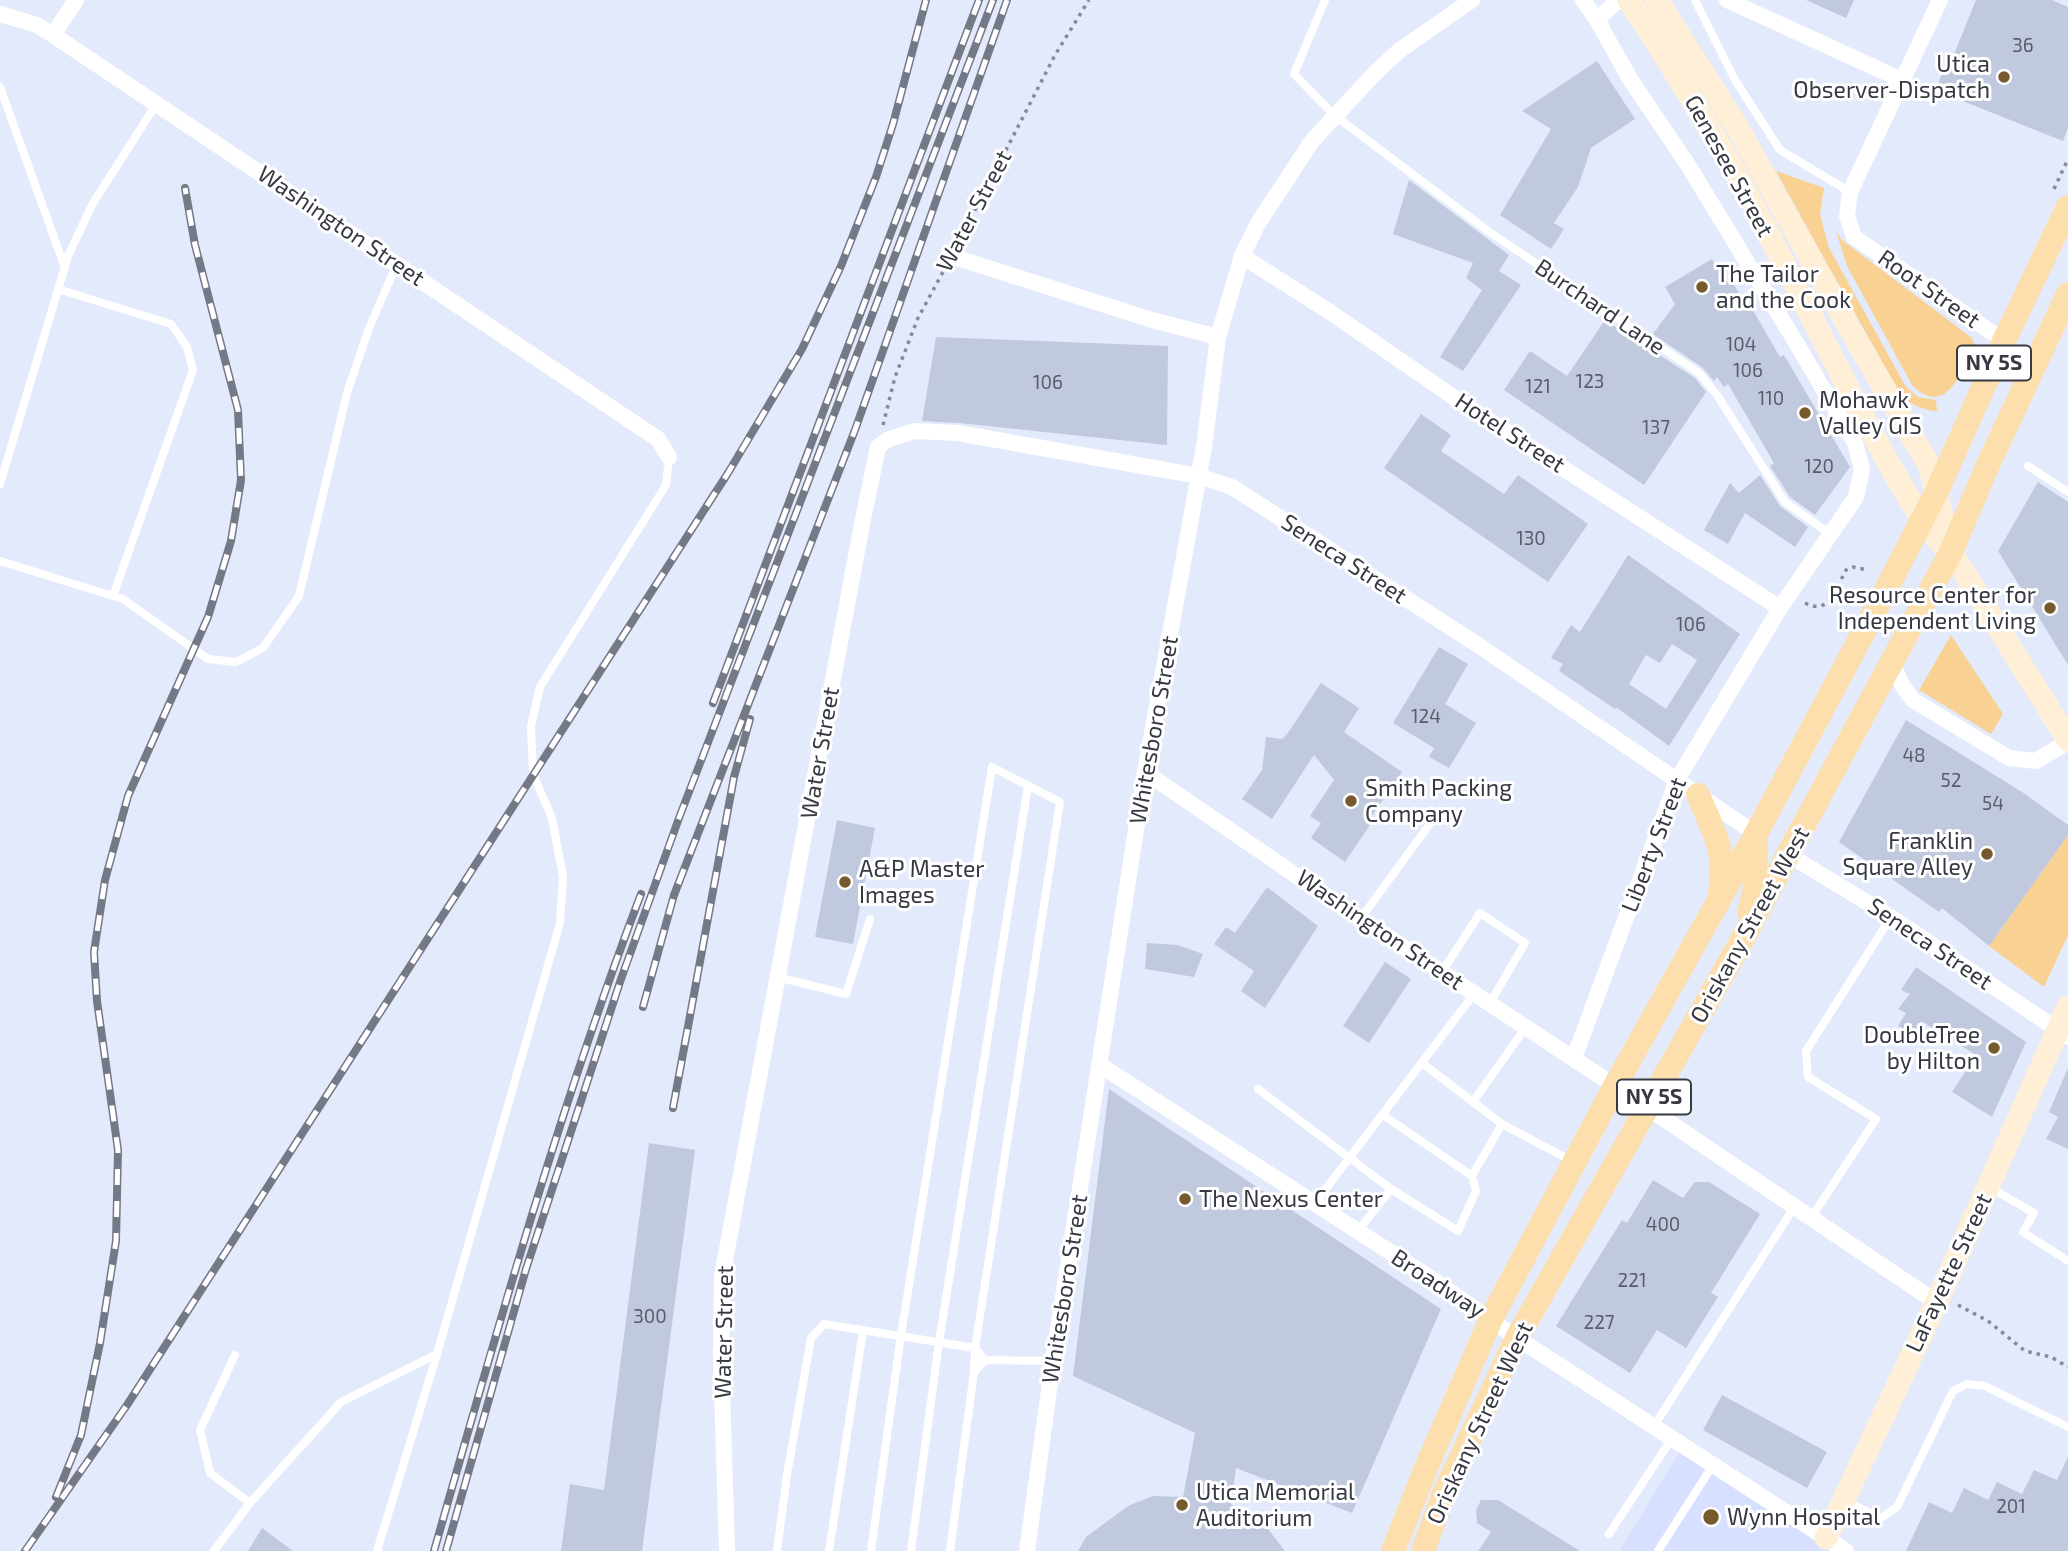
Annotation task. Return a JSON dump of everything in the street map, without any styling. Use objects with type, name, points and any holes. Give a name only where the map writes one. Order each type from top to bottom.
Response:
[{"type":"main road","name":"Genesee Street","points":[[1629,0],[1739,130],[1929,465],[1951,552]]},
{"type":"main road","name":"Genesee Street","points":[[1657,0],[1681,59],[1733,168],[1921,520],[1951,552],[2068,741]]},
{"type":"main road","name":"Oriskany Street West","points":[[1393,1551],[1491,1319],[1615,1086],[1756,834],[1937,491],[2004,341],[2060,202]]},
{"type":"main road","name":"Oriskany Street West","points":[[1423,1551],[1444,1493],[1517,1338],[1789,855],[1951,552],[1987,467],[2068,294]]},
{"type":"main road","points":[[1698,795],[1721,851],[1724,875],[1718,903]]},
{"type":"main road","points":[[1742,940],[1755,887],[1758,860],[1756,834]]},
{"type":"main road","name":"LaFayette Street","points":[[1826,1538],[1945,1303],[1989,1187],[2063,1034],[2068,1007]]},
{"type":"street","points":[[53,35],[76,0]]},
{"type":"street","name":"Whitesboro Street","points":[[1027,1551],[1053,1361],[1145,772],[1199,476],[1218,337],[1242,256],[1257,225],[1312,141],[1334,115],[1400,50],[1472,0]]},
{"type":"street","name":"Liberty Street","points":[[1574,1058],[1677,780],[1780,608],[1856,497],[1862,469],[1855,443],[1688,165],[1630,79],[1583,0]]},
{"type":"street","points":[[1597,20],[1618,0]]},
{"type":"street","points":[[1727,0],[1902,80]]},
{"type":"street","points":[[1850,192],[1940,0]]},
{"type":"street","name":"Washington Street","points":[[0,13],[37,25],[157,103],[658,439],[669,457]]},
{"type":"street","name":"Root Street","points":[[1850,192],[1847,216],[1854,237],[2004,341]]},
{"type":"street","points":[[951,256],[1152,320],[1218,337]]},
{"type":"street","name":"Hotel Street","points":[[1242,256],[1330,312],[1468,407],[1780,608]]},
{"type":"street","name":"Seneca Street","points":[[878,447],[887,440],[914,430],[958,433],[1199,476],[1232,487],[1475,643],[1756,834]]},
{"type":"street","name":"Water Street","points":[[727,1551],[721,1357],[722,1276],[878,447]]},
{"type":"street","points":[[1891,661],[1902,685],[1913,699],[2009,758],[2036,761],[2068,741]]},
{"type":"street","name":"Washington Street","points":[[1145,772],[1615,1086]]},
{"type":"street","name":"Seneca Street","points":[[1789,855],[1891,917],[2063,1034]]},
{"type":"street","name":"Broadway","points":[[1100,1065],[1846,1551]]},
{"type":"street","points":[[1648,1108],[1811,1218],[1945,1303]]},
{"type":"lane","name":"Burchard Lane","points":[[1325,0],[1294,74],[1334,115],[1545,271],[1699,373],[1717,395],[1785,502],[1830,534]]},
{"type":"lane","points":[[1695,0],[1735,80],[1780,150],[1850,192]]},
{"type":"lane","points":[[0,87],[65,268]]},
{"type":"lane","points":[[0,484],[65,268],[93,203],[157,103]]},
{"type":"lane","points":[[0,561],[123,599],[208,659],[236,662],[263,648],[299,596],[347,393],[369,328],[397,264]]},
{"type":"lane","points":[[58,289],[171,324],[187,347],[193,370],[113,596]]},
{"type":"lane","points":[[377,1551],[437,1354],[560,923],[563,877],[561,865],[552,818],[533,774],[531,726],[540,687],[666,485],[669,457]]},
{"type":"lane","points":[[2028,466],[2068,492]]},
{"type":"lane","points":[[871,1551],[901,1335],[992,767],[1060,802],[975,1348],[950,1551]]},
{"type":"lane","points":[[911,1551],[939,1342],[1028,786]]},
{"type":"lane","points":[[1361,918],[1432,821]]},
{"type":"lane","points":[[1442,972],[1480,913],[1525,943],[1490,1003]]},
{"type":"lane","points":[[1811,1218],[1875,1119],[1808,1077],[1806,1051],[1891,917]]},
{"type":"lane","points":[[777,977],[846,995],[870,919]]},
{"type":"lane","points":[[1315,1203],[1475,993]]},
{"type":"lane","points":[[1473,1102],[1526,1027]]},
{"type":"lane","points":[[1422,1063],[1502,1124],[1575,1162]]},
{"type":"lane","points":[[1258,1088],[1391,1189],[1458,1231],[1476,1191],[1472,1176],[1383,1115]]},
{"type":"lane","points":[[1472,1176],[1502,1124]]},
{"type":"lane","points":[[1989,1187],[2034,1213],[2023,1232],[2068,1261]]},
{"type":"lane","points":[[1357,1232],[1391,1189]]},
{"type":"lane","points":[[1654,1426],[1795,1206]]},
{"type":"lane","points":[[777,1551],[787,1475],[811,1338],[824,1324],[975,1348],[985,1360]]},
{"type":"lane","points":[[829,1551],[863,1331]]},
{"type":"lane","points":[[214,1551],[250,1503],[341,1402],[437,1354]]},
{"type":"lane","points":[[235,1355],[200,1430],[210,1473],[250,1503]]},
{"type":"lane","points":[[974,1372],[985,1360],[1053,1361]]},
{"type":"lane","points":[[1844,1500],[1881,1518],[1897,1507],[1953,1391],[1967,1384],[1985,1386],[2068,1427]]},
{"type":"lane","points":[[1609,1534],[1672,1438]]},
{"type":"lane","points":[[1658,1551],[1713,1464]]},
{"type":"path","name":"Water Street","points":[[878,447],[895,377],[918,318],[1055,55],[1089,0]]},
{"type":"path","points":[[2060,202],[2068,159]]},
{"type":"path","points":[[1803,602],[1815,608],[1822,607],[1829,602],[1846,570],[1853,567],[1868,570]]},
{"type":"path","points":[[1945,1303],[1988,1321],[2025,1351],[2052,1357],[2068,1367]]},
{"type":"shaded area","points":[[1776,171],[1824,188],[1820,214],[1829,248],[1906,387],[1918,397],[1936,400],[1937,411],[1916,406],[1899,392]]},
{"type":"shaded area","points":[[1836,231],[1842,240],[1972,338],[1975,345],[1965,366],[1952,387],[1944,394],[1935,397],[1924,394],[1912,385],[1847,266]]},
{"type":"shaded area","points":[[1951,635],[2003,714],[1991,734],[1919,690]]},
{"type":"shaded area","points":[[2068,835],[2068,935],[2044,987],[1989,946]]},
{"type":"shaded area","name":"Wynn Hospital","points":[[1681,1450],[1834,1551],[1619,1551]]},
{"type":"building","points":[[1806,0],[1854,0],[1846,18]]},
{"type":"building","name":"Utica Observer-Dispatch","points":[[1976,0],[2052,0],[2068,7],[2068,128],[2063,141],[1935,90],[1947,63],[1950,64]]},
{"type":"building","points":[[1597,61],[1635,119],[1591,148],[1578,187],[1554,223],[1564,229],[1551,249],[1500,215],[1551,129],[1522,111]]},
{"type":"building","points":[[1409,180],[1509,255],[1499,271],[1521,285],[1463,371],[1440,357],[1482,290],[1466,278],[1473,263],[1393,234]]},
{"type":"building","points":[[1712,259],[1726,283],[1731,280],[1744,301],[1747,300],[1780,357],[1784,355],[1850,467],[1815,515],[1790,497],[1770,466],[1774,463],[1728,384],[1724,387],[1717,377],[1714,381],[1703,368],[1653,334],[1675,304],[1665,287]]},
{"type":"building","points":[[1605,320],[1695,378],[1706,392],[1644,485],[1504,390],[1530,351],[1567,376]]},
{"type":"building","points":[[936,337],[1168,346],[1167,445],[922,421]]},
{"type":"building","points":[[1421,414],[1451,435],[1441,451],[1504,494],[1518,475],[1588,524],[1548,582],[1384,468]]},
{"type":"building","points":[[1760,475],[1780,506],[1808,527],[1795,547],[1745,513],[1728,544],[1704,530],[1730,483],[1739,493]]},
{"type":"building","name":"Resource Center for Independent Living","points":[[2038,482],[2068,502],[2068,665],[1998,551]]},
{"type":"building","points":[[1628,555],[1740,634],[1669,746],[1616,707],[1615,709],[1559,671],[1563,664],[1551,658],[1571,625],[1580,632]],"holes":[[[1672,644],[1697,660],[1666,709],[1629,684],[1646,655],[1660,663]]]},
{"type":"building","points":[[1439,647],[1468,664],[1445,704],[1476,723],[1449,768],[1429,757],[1434,748],[1393,723]]},
{"type":"building","points":[[1321,683],[1359,708],[1344,732],[1402,772],[1367,823],[1370,825],[1345,862],[1311,838],[1321,823],[1310,816],[1334,780],[1314,755],[1272,819],[1242,799],[1262,770],[1266,737],[1282,739]]},
{"type":"building","points":[[1906,720],[2022,792],[2068,825],[2068,835],[1989,946],[1942,908],[1939,912],[1839,842]]},
{"type":"building","name":"A&P Master Images","points":[[837,820],[875,828],[853,944],[815,937]]},
{"type":"building","points":[[1267,887],[1318,926],[1265,1008],[1241,991],[1254,971],[1214,944],[1226,927],[1235,933]]},
{"type":"building","points":[[1147,943],[1178,945],[1203,954],[1194,977],[1145,969]]},
{"type":"building","points":[[1385,962],[1411,979],[1369,1043],[1343,1026]]},
{"type":"building","name":"DoubleTree by Hilton","points":[[1916,967],[2026,1042],[1992,1117],[1952,1092],[1976,1055],[1921,1021],[1913,1034],[1898,1026],[1906,1013],[1898,1009],[1910,994],[1901,990]]},
{"type":"building","points":[[2068,1068],[2068,1149],[2046,1139],[2058,1117],[2049,1112]]},
{"type":"building","name":"The Nexus Center","points":[[1109,1089],[1441,1309],[1352,1513],[1236,1468],[1231,1504],[1268,1529],[1285,1551],[1078,1551],[1086,1537],[1128,1506],[1153,1496],[1183,1497],[1195,1433],[1073,1376]]},
{"type":"building","points":[[649,1143],[695,1150],[642,1551],[561,1551],[570,1484],[604,1490]]},
{"type":"building","points":[[1653,1180],[1683,1198],[1695,1182],[1709,1182],[1760,1214],[1711,1293],[1718,1297],[1686,1348],[1657,1330],[1630,1373],[1556,1326],[1622,1220],[1627,1223]]},
{"type":"building","points":[[1722,1395],[1827,1452],[1807,1488],[1703,1430]]},
{"type":"building","points":[[2068,1457],[2068,1551],[1906,1551],[1929,1502],[1952,1513],[1964,1488],[1988,1500],[1997,1482],[2022,1494],[2034,1470],[2057,1480]]},
{"type":"building","points":[[1481,1500],[1498,1500],[1580,1551],[1478,1551],[1491,1532],[1477,1523],[1476,1510]]},
{"type":"building","points":[[262,1528],[293,1551],[248,1551]]},
{"type":"railway","points":[[25,1551],[127,1405],[728,473],[802,349],[841,266],[876,177],[926,0]]},
{"type":"railway","points":[[713,703],[979,0]]},
{"type":"railway","points":[[446,1551],[526,1269],[621,979],[679,818],[993,0]]},
{"type":"railway","points":[[643,1007],[674,895],[855,430],[1007,0]]},
{"type":"railway","points":[[56,1497],[81,1435],[100,1343],[116,1241],[118,1150],[97,1001],[94,952],[105,880],[128,796],[208,617],[231,541],[241,480],[238,410],[195,245],[185,188]]},
{"type":"railway","points":[[673,1108],[734,777],[750,719]]},
{"type":"railway","points":[[434,1551],[556,1138],[641,894]]},
{"type":"place","name":"Utica Observer-Dispatch","points":[[2004,77]]},
{"type":"place","name":"The Tailor and the Cook","points":[[1702,287]]},
{"type":"place","name":"Mohawk Valley GIS","points":[[1805,413]]},
{"type":"place","name":"Resource Center for Independent Living","points":[[2050,608]]},
{"type":"place","name":"Smith Packing Company","points":[[1351,801]]},
{"type":"place","name":"Franklin Square Alley","points":[[1987,854]]},
{"type":"place","name":"A&P Master Images","points":[[845,882]]},
{"type":"place","name":"DoubleTree by Hilton","points":[[1994,1048]]},
{"type":"place","name":"The Nexus Center","points":[[1185,1199]]},
{"type":"place","name":"Utica Memorial Auditorium","points":[[1182,1505]]},
{"type":"place","name":"Wynn Hospital","points":[[1711,1517]]}]
